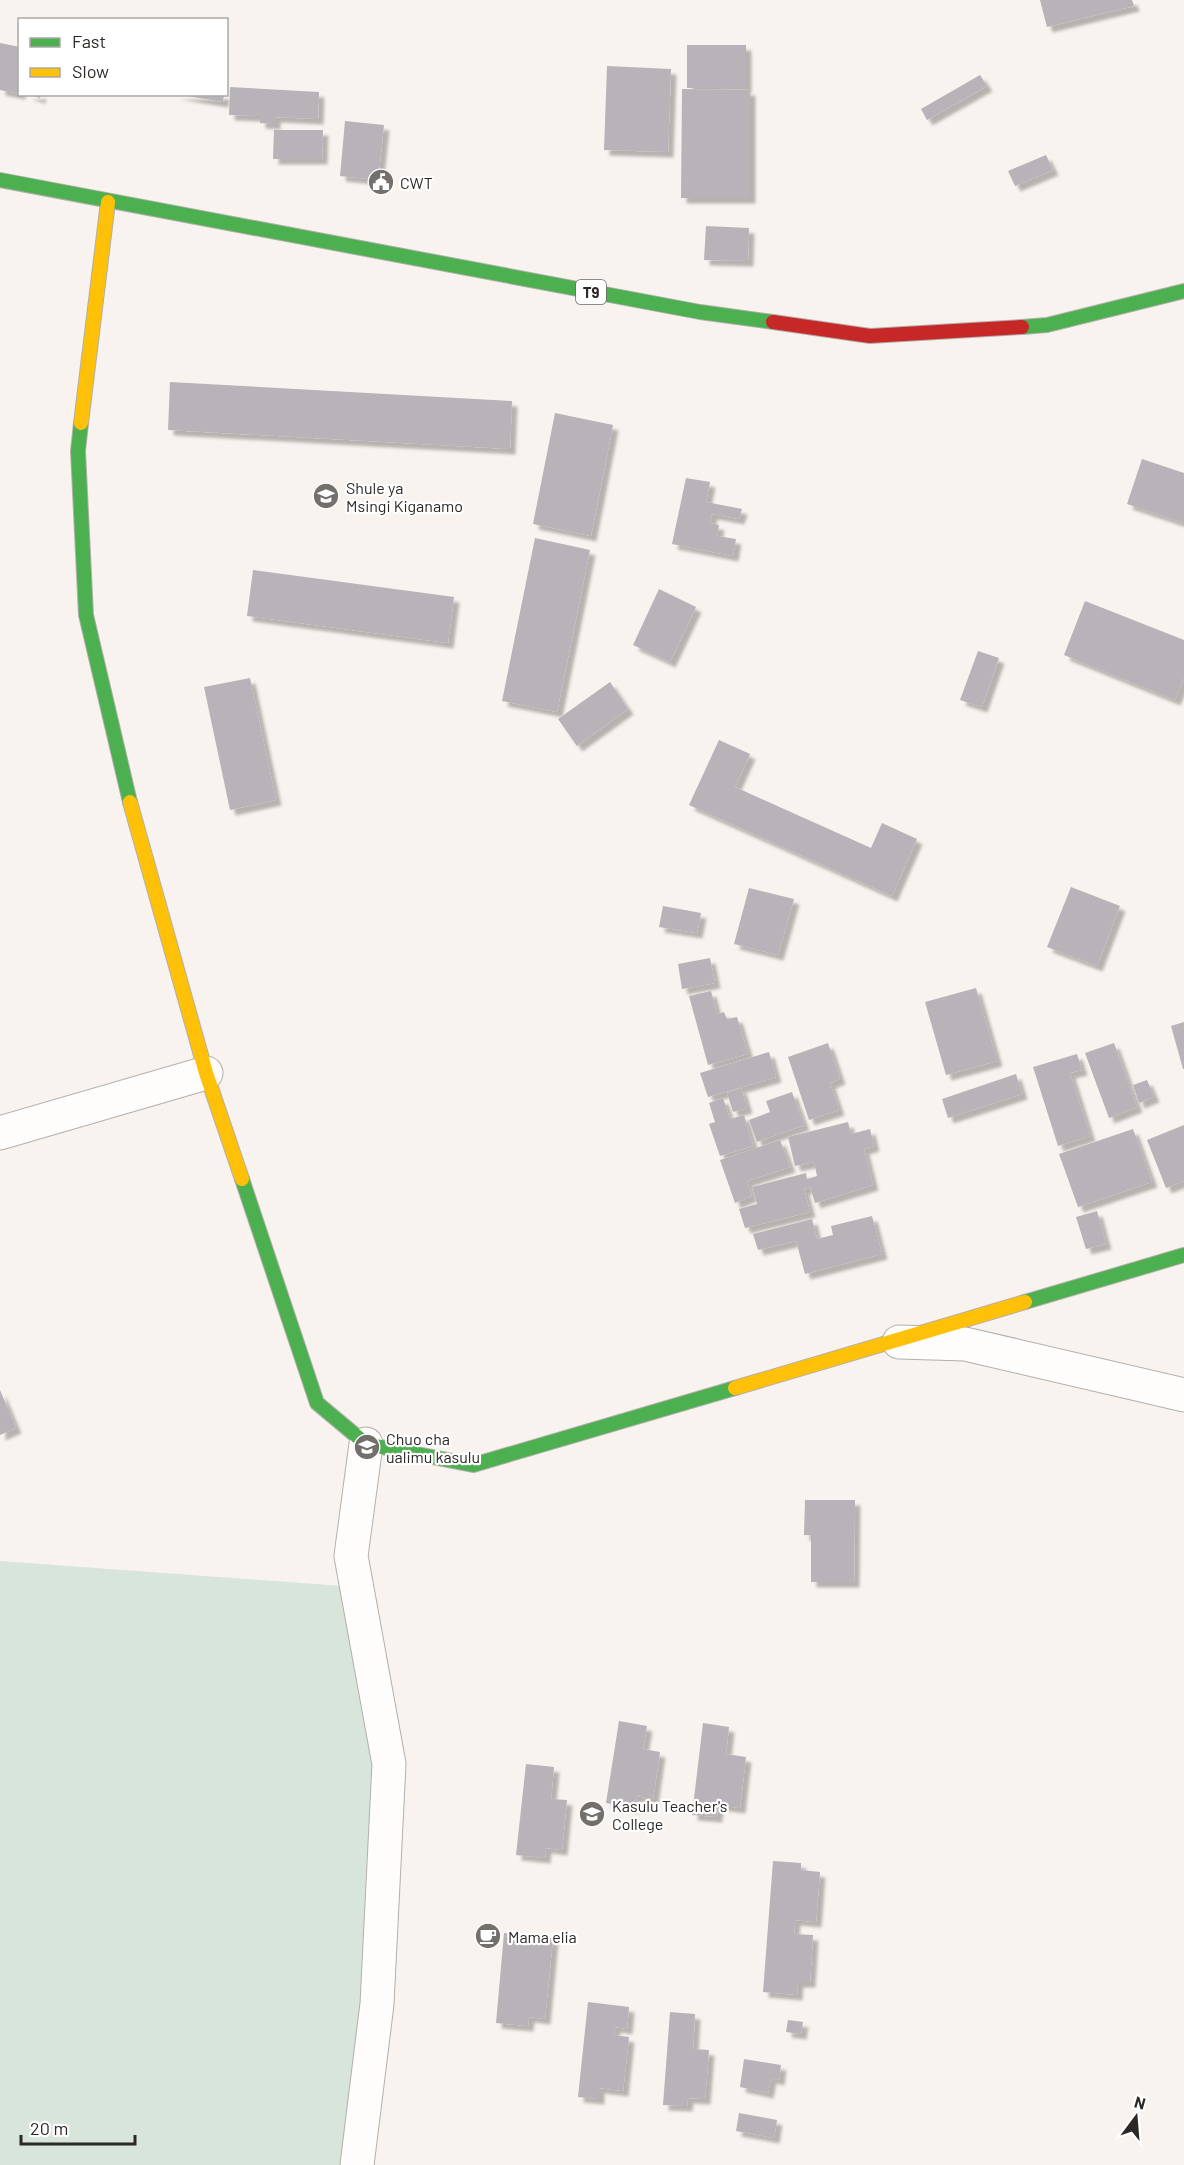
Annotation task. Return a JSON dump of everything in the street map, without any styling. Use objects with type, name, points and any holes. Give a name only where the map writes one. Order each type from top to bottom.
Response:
[{"type":"main road","name":"T9","points":[[0,180],[700,312],[870,336],[1047,325],[1184,291]]},
{"type":"main road","points":[[108,202],[78,451],[86,615],[136,826],[206,1072],[317,1403],[366,1444],[473,1465],[1184,1255]]},
{"type":"street","points":[[0,1133],[206,1072]]},
{"type":"street","points":[[892,1341],[965,1344],[1184,1395]]},
{"type":"street","points":[[357,2165],[377,2004],[389,1764],[351,1556],[366,1444]]},
{"type":"shaded area","points":[[0,1561],[356,1587],[385,1743],[357,2165],[0,2165]]},
{"type":"building","points":[[1040,0],[1132,0],[1134,6],[1047,27]]},
{"type":"building","points":[[0,43],[18,47],[18,94],[0,90]]},
{"type":"building","points":[[687,45],[746,45],[746,88],[687,88]]},
{"type":"building","points":[[607,66],[671,69],[668,152],[604,150]]},
{"type":"building","points":[[980,75],[987,86],[927,120],[921,109]]},
{"type":"building","points":[[230,87],[319,92],[318,119],[275,117],[275,124],[260,123],[260,116],[229,115]]},
{"type":"building","points":[[682,89],[750,90],[750,198],[681,198]]},
{"type":"building","points":[[187,96],[224,96],[223,102]]},
{"type":"building","points":[[345,121],[384,125],[378,180],[340,176]]},
{"type":"building","points":[[274,130],[323,130],[322,159],[273,159]]},
{"type":"building","points":[[1046,155],[1053,170],[1015,186],[1008,171]]},
{"type":"building","points":[[706,226],[749,228],[748,261],[704,260]]},
{"type":"building","points":[[170,382],[512,401],[510,449],[168,430]]},
{"type":"building","points":[[555,413],[613,425],[591,536],[533,524]]},
{"type":"building","points":[[1142,459],[1184,473],[1184,523],[1127,504]]},
{"type":"building","points":[[686,478],[710,482],[706,502],[742,509],[739,519],[712,514],[710,523],[719,525],[717,536],[736,539],[733,556],[672,544]]},
{"type":"building","points":[[535,538],[590,550],[557,712],[502,701]]},
{"type":"building","points":[[253,570],[454,597],[448,643],[247,616]]},
{"type":"building","points":[[659,589],[696,607],[670,662],[633,645]]},
{"type":"building","points":[[1085,601],[1184,640],[1184,678],[1175,700],[1064,655]]},
{"type":"building","points":[[978,651],[999,658],[982,707],[960,700]]},
{"type":"building","points":[[250,678],[276,800],[230,810],[204,687]]},
{"type":"building","points":[[610,682],[628,709],[577,746],[558,719]]},
{"type":"building","points":[[719,740],[750,754],[735,787],[871,848],[882,823],[917,839],[892,896],[689,805]]},
{"type":"building","points":[[1071,887],[1120,906],[1097,966],[1047,947]]},
{"type":"building","points":[[749,888],[794,899],[778,955],[734,944]]},
{"type":"building","points":[[663,906],[701,913],[697,933],[659,927]]},
{"type":"building","points":[[710,958],[715,983],[682,989],[678,964]]},
{"type":"building","points":[[976,988],[997,1061],[946,1075],[925,1002]]},
{"type":"building","points":[[711,991],[717,1014],[724,1012],[727,1019],[737,1017],[748,1054],[708,1065],[689,996]]},
{"type":"building","points":[[1184,1022],[1184,1069],[1183,1069],[1171,1026]]},
{"type":"building","points":[[828,1043],[840,1079],[830,1083],[839,1110],[809,1120],[788,1057]]},
{"type":"building","points":[[1114,1043],[1137,1107],[1109,1118],[1085,1053]]},
{"type":"building","points":[[769,1052],[776,1077],[708,1097],[700,1073]]},
{"type":"building","points":[[1077,1054],[1082,1070],[1070,1073],[1090,1136],[1058,1146],[1033,1067]]},
{"type":"building","points":[[1016,1074],[1022,1094],[948,1118],[942,1099]]},
{"type":"building","points":[[1147,1080],[1154,1097],[1139,1103],[1133,1085]]},
{"type":"building","points":[[741,1088],[747,1108],[733,1112],[727,1093]]},
{"type":"building","points":[[792,1092],[804,1125],[757,1142],[749,1120],[770,1112],[766,1101]]},
{"type":"building","points":[[723,1098],[730,1119],[744,1115],[753,1146],[720,1156],[709,1124],[715,1122],[709,1103]]},
{"type":"building","points":[[848,1122],[851,1134],[870,1129],[874,1146],[864,1149],[873,1185],[815,1203],[810,1187],[804,1189],[810,1212],[745,1228],[739,1209],[757,1204],[752,1187],[806,1173],[807,1179],[817,1176],[814,1162],[795,1166],[788,1137]]},
{"type":"building","points":[[1184,1125],[1184,1181],[1166,1188],[1147,1140]]},
{"type":"building","points":[[1133,1129],[1152,1182],[1078,1207],[1059,1154]]},
{"type":"building","points":[[780,1140],[790,1167],[747,1181],[752,1196],[735,1203],[720,1160]]},
{"type":"building","points":[[1097,1211],[1106,1244],[1086,1249],[1076,1217]]},
{"type":"building","points":[[872,1216],[882,1254],[805,1274],[796,1241],[758,1250],[753,1234],[812,1219],[817,1239],[833,1235],[831,1226]]},
{"type":"building","points":[[0,1390],[16,1428],[0,1435]]},
{"type":"building","points":[[805,1500],[855,1500],[854,1582],[811,1582],[811,1535],[804,1535]]},
{"type":"building","points":[[619,1721],[647,1726],[643,1749],[660,1752],[653,1799],[637,1796],[635,1808],[606,1803]]},
{"type":"building","points":[[703,1723],[729,1727],[726,1754],[746,1757],[740,1808],[718,1805],[717,1817],[692,1815]]},
{"type":"building","points":[[526,1764],[554,1767],[551,1799],[567,1800],[562,1850],[546,1848],[545,1858],[516,1855]]},
{"type":"building","points":[[773,1861],[801,1863],[801,1870],[820,1872],[816,1922],[795,1920],[794,1934],[813,1935],[810,1982],[798,1982],[797,1995],[763,1992]]},
{"type":"building","points":[[504,1933],[553,1938],[545,2019],[529,2017],[528,2026],[496,2023]]},
{"type":"building","points":[[588,2002],[629,2007],[627,2029],[615,2027],[614,2035],[629,2037],[623,2091],[599,2088],[599,2099],[578,2097]]},
{"type":"building","points":[[670,2012],[695,2014],[693,2049],[709,2050],[705,2099],[688,2098],[687,2106],[663,2105]]},
{"type":"building","points":[[788,2020],[803,2022],[801,2034],[786,2032]]},
{"type":"building","points":[[744,2059],[781,2065],[779,2080],[771,2078],[768,2093],[740,2087]]},
{"type":"building","points":[[739,2113],[777,2120],[774,2138],[736,2131]]},
{"type":"traffic: fast","points":[[0,180],[700,312],[773,322]]},
{"type":"traffic: fast","points":[[1022,327],[1047,325],[1184,291]]},
{"type":"traffic: fast","points":[[81,423],[78,451],[86,615],[130,802]]},
{"type":"traffic: fast","points":[[242,1179],[317,1403],[366,1444],[473,1465],[735,1388]]},
{"type":"traffic: fast","points":[[1025,1302],[1184,1255]]},
{"type":"traffic: slow","points":[[81,423],[108,202]]},
{"type":"traffic: slow","points":[[130,802],[206,1073],[242,1179]]},
{"type":"traffic: slow","points":[[735,1388],[1025,1302]]},
{"type":"traffic: jam","points":[[773,322],[870,336],[1022,327]]},
{"type":"place","name":"CWT","points":[[381,182]]},
{"type":"place","name":"Shule ya Msingi Kiganamo","points":[[326,496]]},
{"type":"place","name":"Chuo cha ualimu kasulu","points":[[367,1447]]},
{"type":"place","name":"Kasulu Teacher's College","points":[[592,1814]]},
{"type":"place","name":"Mama elia","points":[[488,1936]]}]
